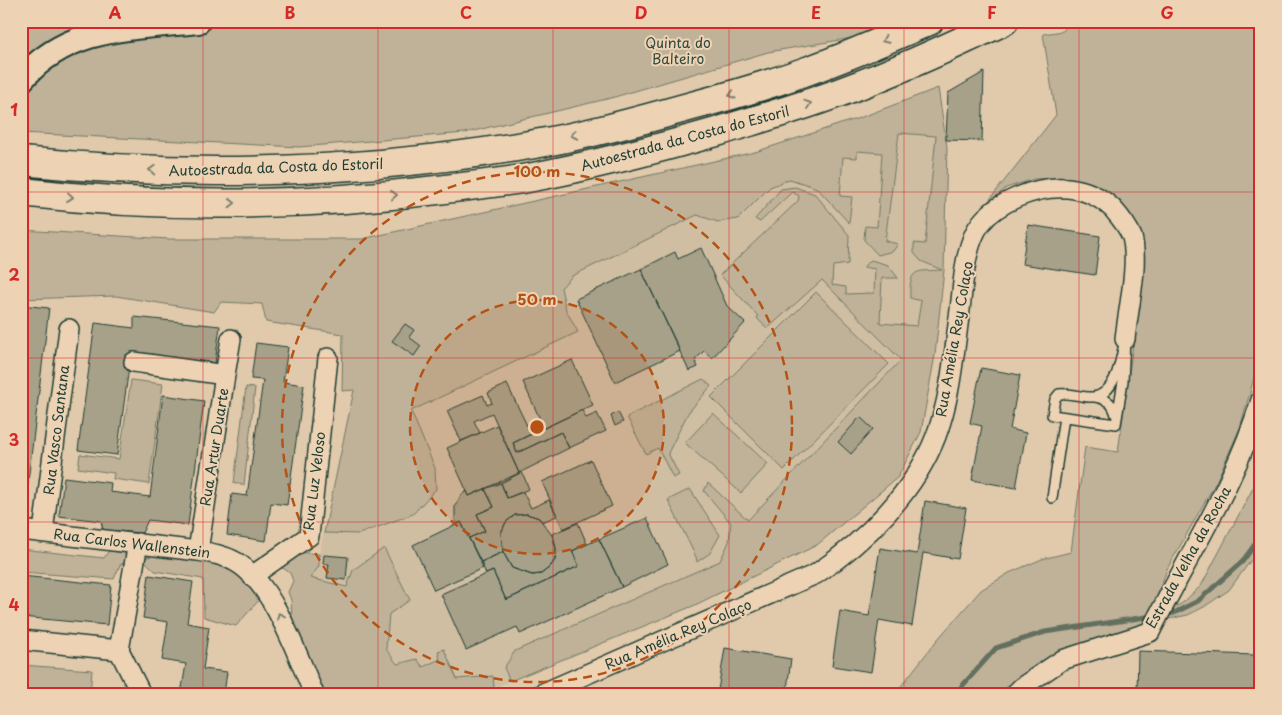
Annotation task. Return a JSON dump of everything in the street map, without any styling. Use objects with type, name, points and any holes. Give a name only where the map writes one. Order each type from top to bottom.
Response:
[{"type":"highway","name":"Autoestrada da Costa do Estoril","points":[[21,161],[66,166],[164,171],[297,168],[404,162],[530,145],[639,120],[763,86],[848,56],[930,21]]},
{"type":"highway","name":"Autoestrada da Costa do Estoril","points":[[21,192],[74,198],[133,201],[222,203],[301,201],[403,194],[527,178],[655,149],[795,108],[914,63],[1004,21]]},
{"type":"street","points":[[21,80],[33,66],[56,49],[82,38],[111,30],[198,21]]},
{"type":"street","name":"Rua Amélia Rey Colaço","points":[[541,694],[816,574],[857,542],[886,513],[906,489],[922,464],[936,436],[945,406],[965,270],[971,243],[980,224],[1005,203],[1030,192],[1049,187],[1067,187],[1092,194],[1108,205],[1121,218],[1131,236],[1134,248],[1134,268],[1125,339]]},
{"type":"street","name":"Rua Vasco Santana","points":[[43,532],[69,329]]},
{"type":"street","points":[[225,375],[230,339]]},
{"type":"street","name":"Rua Luz Veloso","points":[[252,576],[308,536],[328,358]]},
{"type":"street","name":"Rua Artur Duarte","points":[[134,362],[225,375],[198,551]]},
{"type":"street","name":"Estrada Velha da Rocha","points":[[1015,694],[1022,687],[1062,660],[1150,632],[1227,487],[1253,427],[1261,400]]},
{"type":"street","name":"Rua Carlos Wallenstein","points":[[21,530],[198,551],[219,555],[237,562],[265,590],[279,614],[314,694]]},
{"type":"street","points":[[138,543],[119,650],[141,694]]},
{"type":"street","points":[[21,640],[119,650]]},
{"type":"lane","points":[[1095,397],[1112,384],[1118,372],[1125,339]]},
{"type":"lane","points":[[1117,417],[1115,409],[1110,402],[1103,398],[1064,393],[1058,394],[1055,399],[1052,415],[1116,424],[1117,417],[1123,375],[1125,339]]},
{"type":"lane","points":[[1052,498],[1064,417]]},
{"type":"shaded area","points":[[938,88],[947,147],[944,270],[935,355],[898,477],[724,591],[695,605],[479,694],[406,676],[386,649],[389,614],[348,587],[309,578],[319,566],[319,554],[355,390],[755,152],[862,117]]},
{"type":"green space","name":"Quinta do Balteiro","points":[[21,21],[892,21],[864,36],[768,52],[611,98],[465,133],[299,147],[21,133]]},
{"type":"green space","points":[[1071,21],[1261,21],[1261,353],[1240,428],[1216,482],[1167,569],[1148,623],[1109,635],[1072,650],[1037,669],[1005,694],[895,694],[937,640],[981,590],[1009,573],[1042,559],[1071,552],[1085,447],[1118,452],[1144,265],[1142,246],[1100,190],[1068,178],[1034,179],[1006,188],[983,208],[1056,115],[1043,34],[1063,31]]},
{"type":"green space","points":[[938,88],[947,147],[944,270],[935,355],[921,432],[898,477],[817,545],[693,606],[510,681],[504,668],[515,651],[720,561],[729,542],[731,523],[704,491],[708,483],[748,520],[901,360],[822,280],[767,329],[757,318],[758,316],[720,275],[798,201],[799,196],[792,192],[760,222],[755,219],[781,189],[795,187],[815,194],[849,235],[848,264],[833,266],[832,285],[846,287],[846,294],[874,293],[875,269],[863,267],[871,260],[888,265],[898,278],[882,278],[880,323],[917,326],[921,301],[910,298],[911,280],[916,273],[921,271],[942,270],[921,261],[914,253],[914,243],[925,244],[936,136],[899,133],[885,241],[898,244],[893,251],[878,255],[864,240],[865,226],[877,227],[882,153],[857,151],[857,158],[843,157],[840,196],[852,197],[849,223],[817,188],[790,179],[770,187],[738,219],[718,222],[697,215],[572,276],[561,288],[566,310],[578,332],[411,411],[435,468],[436,489],[413,514],[359,534],[324,533],[354,390],[342,391],[343,334],[266,322],[262,304],[221,302],[214,312],[116,296],[21,299],[21,230],[169,239],[362,239],[755,152],[862,117]]},
{"type":"green space","points":[[816,292],[889,364],[784,470],[711,397]]},
{"type":"green space","points":[[703,379],[711,386],[688,413],[668,453],[679,475],[673,478],[658,448],[646,454],[627,417]]},
{"type":"green space","points":[[131,380],[163,384],[149,484],[113,479],[114,473],[78,468],[80,454],[119,459]]},
{"type":"green space","points":[[246,387],[255,388],[244,485],[234,483]]},
{"type":"green space","points":[[713,413],[768,464],[741,493],[685,443]]},
{"type":"green space","points":[[1261,473],[1261,559],[1252,559],[1229,590],[1204,607],[1188,615],[1164,620],[1166,610],[1181,604],[1201,586]]},
{"type":"green space","points":[[690,489],[720,535],[710,553],[697,562],[668,500]]},
{"type":"green space","points":[[384,548],[410,600],[389,614],[386,649],[397,664],[417,659],[423,667],[440,659],[438,651],[444,649],[457,679],[493,676],[494,687],[479,694],[324,694],[292,619],[291,600],[288,592],[293,581],[290,573],[283,568],[275,570],[298,552],[319,554],[319,566],[310,578],[347,587],[353,570]]},
{"type":"green space","points":[[21,549],[104,558],[110,549],[125,552],[128,558],[120,565],[114,579],[21,572]]},
{"type":"green space","points":[[153,553],[223,563],[245,577],[260,599],[236,626],[204,617],[203,579],[155,571],[144,560]]},
{"type":"green space","points":[[21,665],[92,670],[90,694],[21,694]]},
{"type":"building","points":[[984,72],[982,141],[946,140],[948,93]]},
{"type":"building","points":[[1028,225],[1100,236],[1095,275],[1022,264]]},
{"type":"building","points":[[701,248],[727,306],[745,323],[712,358],[704,351],[695,360],[698,367],[689,371],[641,269],[675,252],[678,259]]},
{"type":"building","points":[[641,269],[680,351],[615,382],[576,299]]},
{"type":"building","points":[[21,305],[49,308],[26,498],[21,497]]},
{"type":"building","points":[[134,317],[220,326],[215,363],[131,352],[117,455],[78,450],[95,323],[134,328]]},
{"type":"building","points":[[405,324],[414,330],[409,337],[421,346],[414,356],[392,341]]},
{"type":"building","points":[[256,343],[288,347],[283,382],[304,385],[287,505],[271,503],[266,541],[227,535],[232,494],[247,496],[263,380],[251,379]]},
{"type":"building","points":[[572,360],[593,405],[544,428],[523,382]]},
{"type":"building","points":[[981,368],[1020,375],[1010,429],[1026,433],[1016,488],[972,480],[982,426],[970,423]]},
{"type":"building","points":[[507,384],[531,434],[513,443],[517,453],[561,432],[569,448],[519,473],[492,413],[474,421],[480,433],[461,441],[447,411],[483,395],[487,405],[492,403],[488,393]]},
{"type":"building","points":[[163,395],[204,401],[188,525],[148,520],[142,533],[103,530],[101,521],[59,516],[64,477],[111,483],[110,492],[150,497]]},
{"type":"building","points":[[582,410],[586,418],[597,413],[606,431],[569,448],[561,432],[517,453],[513,443]]},
{"type":"building","points":[[618,412],[623,422],[615,426],[611,416]]},
{"type":"building","points":[[860,417],[873,429],[851,454],[838,442]]},
{"type":"building","points":[[497,425],[519,473],[469,496],[447,448]]},
{"type":"building","points":[[591,460],[612,506],[563,529],[542,482]]},
{"type":"building","points":[[522,472],[529,489],[507,498],[501,483]]},
{"type":"building","points":[[501,483],[507,498],[523,492],[531,508],[549,500],[557,516],[542,522],[539,518],[527,514],[515,515],[506,522],[501,533],[503,552],[481,562],[469,538],[485,531],[477,514],[494,507],[485,489]]},
{"type":"building","points":[[485,489],[494,507],[477,514],[485,531],[469,538],[461,522],[457,525],[455,506],[461,495],[467,491],[469,496]]},
{"type":"building","points":[[925,501],[966,508],[958,559],[923,553],[912,626],[879,620],[871,672],[832,666],[840,611],[869,616],[880,548],[917,554]]},
{"type":"building","points":[[527,514],[539,518],[554,538],[555,560],[541,574],[532,575],[512,568],[503,552],[501,533],[506,522],[515,515]]},
{"type":"building","points":[[647,518],[668,564],[622,587],[599,539]]},
{"type":"building","points":[[461,522],[483,568],[434,590],[413,545]]},
{"type":"building","points":[[578,523],[587,544],[572,551],[579,566],[506,600],[493,571],[486,574],[481,562],[503,552],[512,568],[532,575],[541,574],[555,560],[556,549],[552,534]]},
{"type":"building","points":[[599,539],[622,587],[520,634],[517,627],[466,650],[441,594],[493,571],[506,600],[579,566],[572,551]]},
{"type":"building","points":[[324,555],[348,557],[346,580],[327,578],[329,564],[323,564]]},
{"type":"building","points":[[149,575],[193,582],[187,623],[209,627],[203,669],[227,672],[224,694],[181,694],[186,664],[162,660],[168,622],[143,618]]},
{"type":"building","points":[[21,576],[111,585],[107,625],[21,617]]},
{"type":"building","points":[[1255,643],[1261,644],[1261,694],[1137,694],[1138,651],[1255,655]]},
{"type":"building","points":[[725,648],[791,659],[787,689],[791,694],[733,694],[733,692],[718,690]]},
{"type":"building","points":[[662,690],[686,694],[662,694]]},
{"type":"waterway","points":[[1164,615],[1174,613],[1198,601],[1242,562],[1261,536]]},
{"type":"waterway","points":[[955,694],[996,648],[1045,632],[1153,616]]}]
